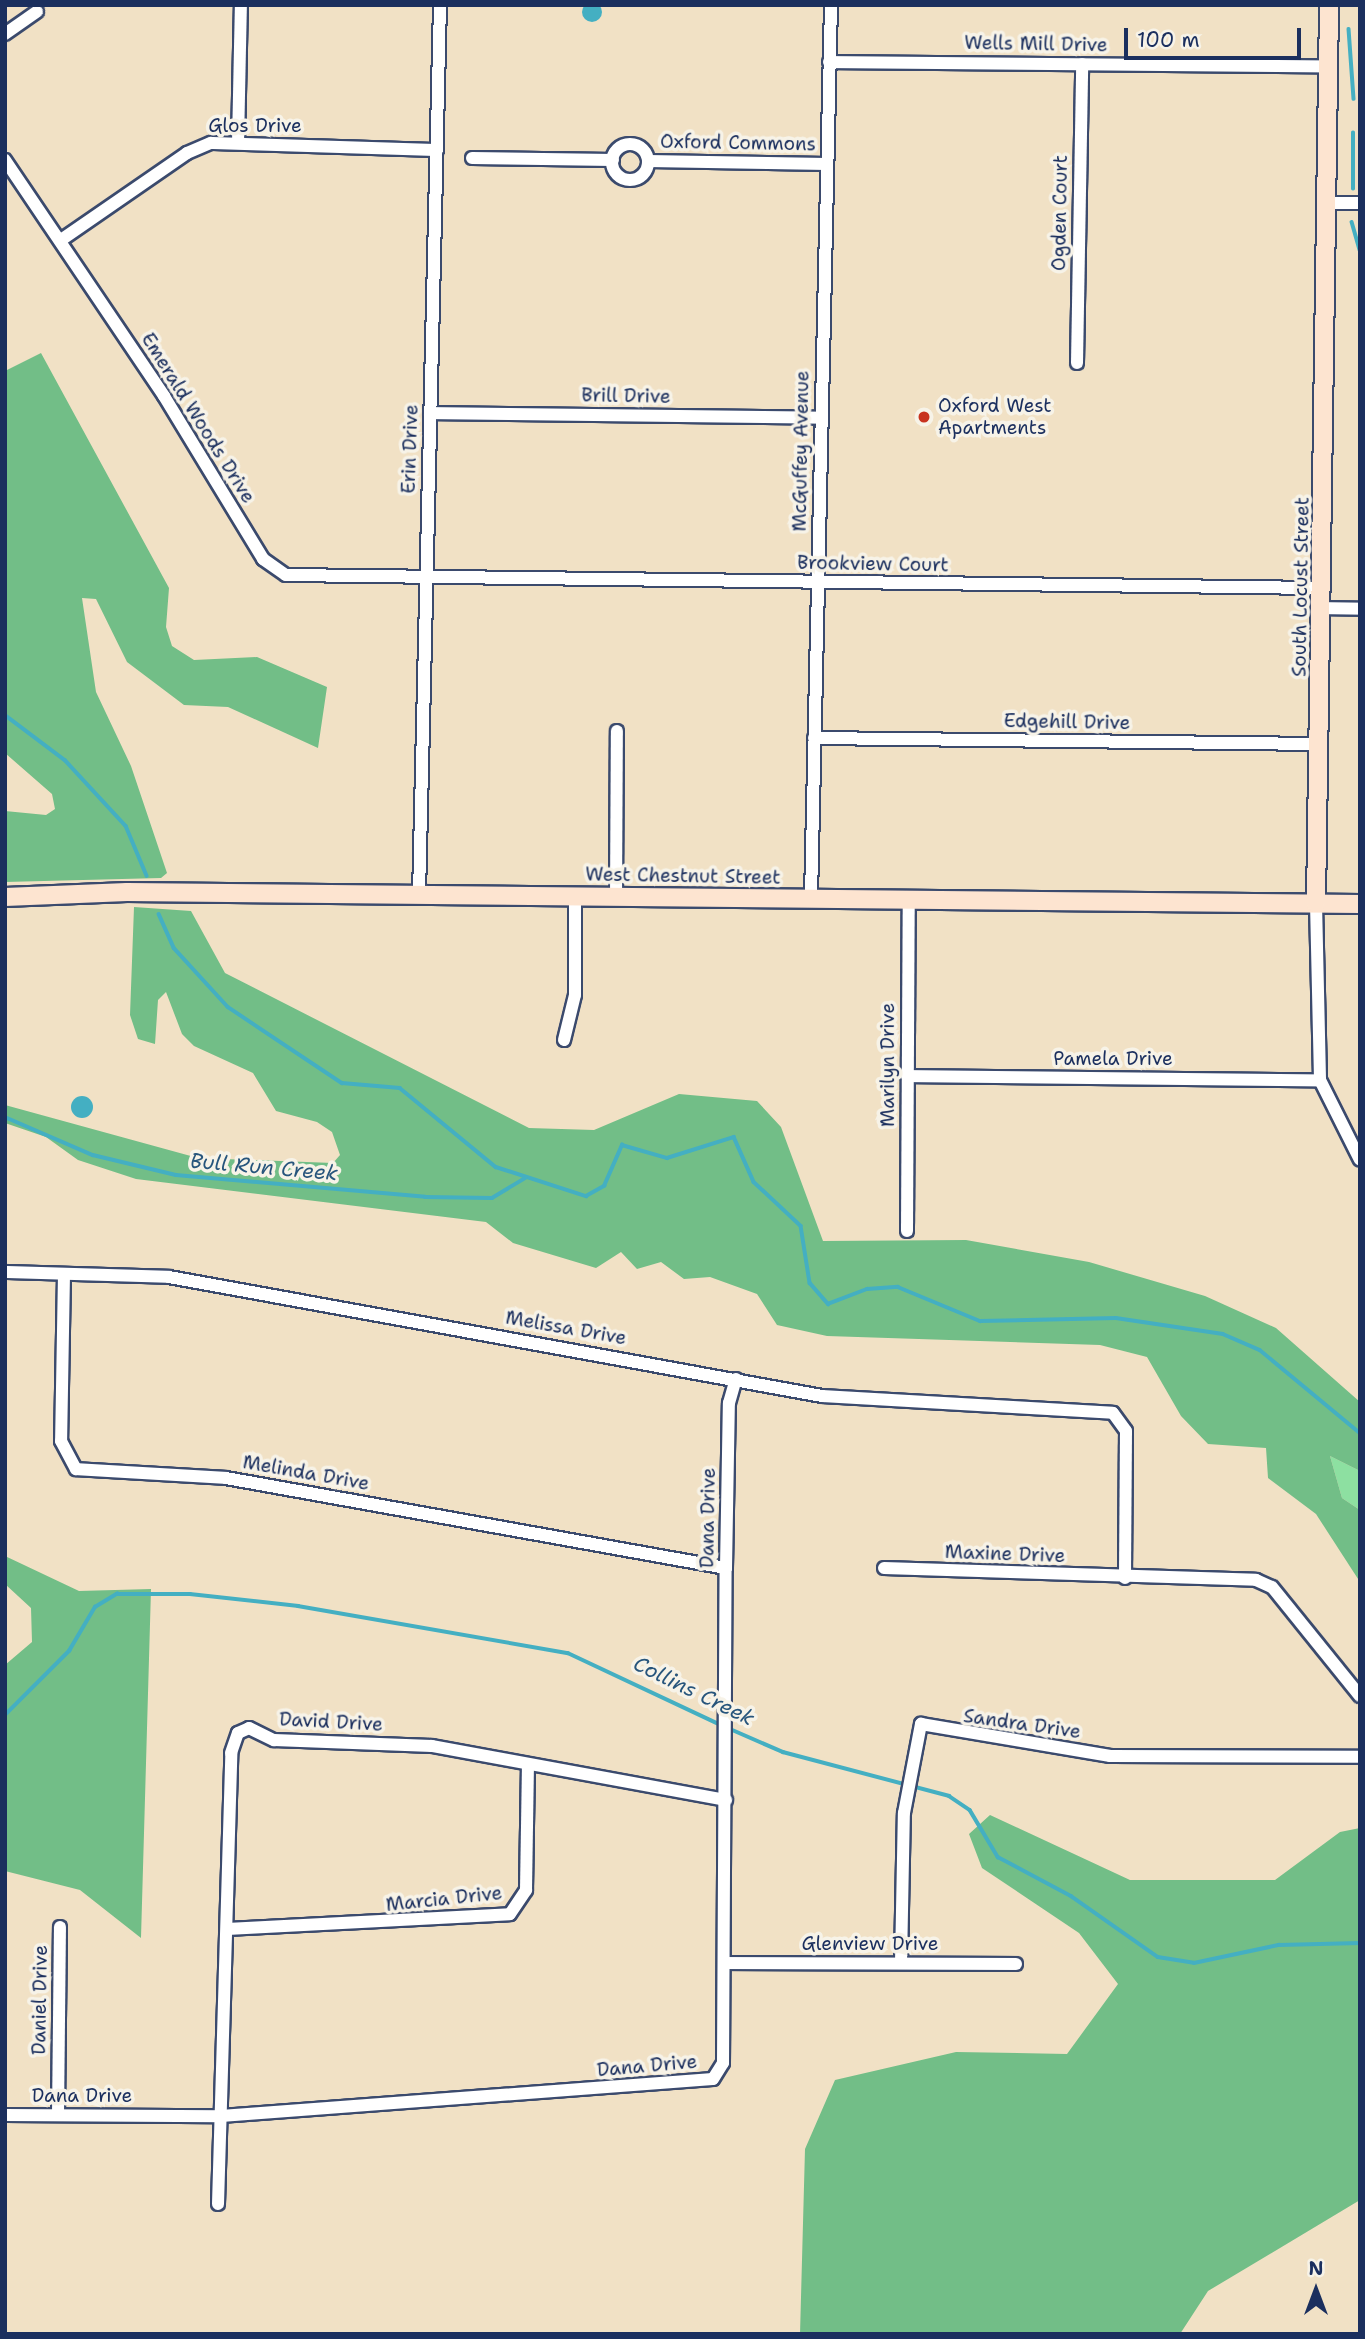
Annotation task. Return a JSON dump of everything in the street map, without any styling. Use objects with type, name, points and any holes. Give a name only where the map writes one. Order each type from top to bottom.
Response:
[{"type":"main road","name":"South Locust Street","points":[[1316,903],[1329,203],[1329,5]]},
{"type":"main road","name":"West Chestnut Street","points":[[5,897],[419,895],[1360,904]]},
{"type":"street","points":[[238,143],[241,5]]},
{"type":"street","name":"Erin Drive","points":[[419,895],[440,5]]},
{"type":"street","name":"McGuffey Avenue","points":[[811,898],[831,5]]},
{"type":"street","points":[[5,34],[37,12]]},
{"type":"street","name":"Wells Mill Drive","points":[[829,62],[1327,66]]},
{"type":"street","name":"Ogden Court","points":[[1077,363],[1082,64]]},
{"type":"street","name":"Glos Drive","points":[[61,240],[198,146],[238,143],[436,150]]},
{"type":"street","name":"Oxford Commons","points":[[472,159],[613,160],[628,144],[640,147],[648,161],[644,174],[628,180],[617,174],[613,160]]},
{"type":"street","name":"Emerald Woods Drive","points":[[5,160],[61,240],[262,559],[305,579],[425,579]]},
{"type":"street","name":"Oxford Commons","points":[[648,161],[827,164]]},
{"type":"street","points":[[1329,203],[1360,203]]},
{"type":"street","name":"Brill Drive","points":[[430,413],[821,418]]},
{"type":"street","name":"Brookview Court","points":[[425,579],[1322,587]]},
{"type":"street","points":[[1321,608],[1360,609]]},
{"type":"street","points":[[616,897],[617,731]]},
{"type":"street","name":"Edgehill Drive","points":[[814,738],[1319,744]]},
{"type":"street","points":[[565,1040],[575,995],[575,896]]},
{"type":"street","name":"Marilyn Drive","points":[[907,1231],[909,899]]},
{"type":"street","name":"South Locust Street","points":[[1316,903],[1320,1080],[1360,1160]]},
{"type":"street","name":"Pamela Drive","points":[[907,1076],[1320,1080]]},
{"type":"street","name":"Melissa Drive","points":[[5,1272],[169,1277],[836,1398],[1120,1417],[1126,1431],[1125,1578]]},
{"type":"street","name":"Melinda Drive","points":[[64,1273],[61,1441],[76,1469],[226,1478],[726,1568]]},
{"type":"street","name":"Dana Drive","points":[[5,2115],[220,2116],[702,2083],[723,2063],[729,1403],[736,1379]]},
{"type":"street","name":"Maxine Drive","points":[[884,1568],[1265,1583],[1360,1696]]},
{"type":"street","name":"Sandra Drive","points":[[901,1963],[908,1782],[918,1727],[925,1724],[946,1732],[1110,1756],[1360,1757]]},
{"type":"street","name":"David Drive","points":[[218,2204],[231,1753],[243,1729],[274,1740],[432,1746],[726,1800]]},
{"type":"street","name":"Marcia Drive","points":[[227,1929],[510,1914],[526,1891],[528,1764]]},
{"type":"street","name":"Daniel Drive","points":[[58,2115],[60,1927]]},
{"type":"street","name":"Glenview Drive","points":[[724,1963],[1016,1964]]},
{"type":"green space","points":[[41,353],[169,588],[166,627],[172,646],[194,660],[257,657],[327,687],[318,748],[228,707],[184,705],[127,662],[96,599],[82,598],[96,692],[131,766],[167,873],[161,878],[5,882],[5,811],[46,815],[55,809],[52,794],[5,753],[5,371]]},
{"type":"green space","points":[[134,907],[191,911],[225,973],[529,1128],[594,1130],[679,1094],[757,1101],[781,1127],[823,1241],[966,1240],[1089,1262],[1205,1296],[1276,1328],[1360,1402],[1360,1471],[1330,1456],[1342,1498],[1360,1510],[1360,1582],[1316,1514],[1268,1478],[1266,1448],[1208,1444],[1181,1416],[1147,1357],[1100,1345],[827,1336],[777,1325],[757,1294],[710,1277],[684,1279],[661,1262],[637,1269],[621,1252],[596,1268],[513,1243],[486,1222],[136,1179],[78,1160],[46,1137],[5,1123],[5,1105],[198,1158],[333,1163],[340,1155],[332,1132],[317,1122],[276,1111],[253,1073],[194,1046],[182,1034],[166,992],[158,1000],[155,1044],[138,1039],[130,1015]]},
{"type":"green space","points":[[1330,1456],[1360,1471],[1360,1510],[1342,1498]]},
{"type":"green space","points":[[5,1556],[79,1591],[151,1589],[141,1938],[80,1890],[5,1871],[5,1665],[32,1642],[31,1608],[5,1584]]},
{"type":"green space","points":[[990,1815],[1130,1880],[1275,1880],[1340,1832],[1360,1828],[1360,2200],[1208,2291],[1180,2334],[800,2334],[805,2149],[835,2080],[956,2052],[1067,2054],[1118,1984],[1079,1933],[982,1868],[969,1834]]},
{"type":"water","points":[[592,2],[599,5],[602,12],[599,19],[592,22],[585,19],[582,12],[585,5]]},
{"type":"water","points":[[82,1096],[90,1099],[93,1107],[90,1115],[82,1118],[74,1115],[71,1107],[74,1099]]},
{"type":"waterway","points":[[1349,29],[1354,99]]},
{"type":"waterway","points":[[1353,133],[1353,189]]},
{"type":"waterway","points":[[1352,222],[1360,250]]},
{"type":"waterway","name":"Bull Run Creek","points":[[5,715],[65,760],[126,826],[147,876]]},
{"type":"waterway","name":"Bull Run Creek","points":[[159,914],[174,948],[228,1007],[342,1083],[400,1088],[496,1167],[586,1196],[604,1186],[622,1145],[667,1158],[734,1137],[754,1182],[801,1226],[810,1283],[828,1304],[867,1289],[898,1287],[980,1321],[1116,1318],[1223,1334],[1260,1350],[1360,1433]]},
{"type":"waterway","name":"Bull Run Creek","points":[[5,1117],[93,1155],[176,1175],[425,1197],[492,1198],[525,1178]]},
{"type":"waterway","name":"Collins Creek","points":[[5,1715],[69,1651],[95,1607],[117,1594],[190,1594],[298,1606],[568,1653],[721,1725]]},
{"type":"waterway","name":"Collins Creek","points":[[728,1728],[783,1752],[949,1796],[970,1810],[998,1857],[1071,1896],[1158,1957],[1194,1963],[1279,1945],[1360,1943]]},
{"type":"place","name":"Oxford West Apartments","points":[[924,417]]}]
